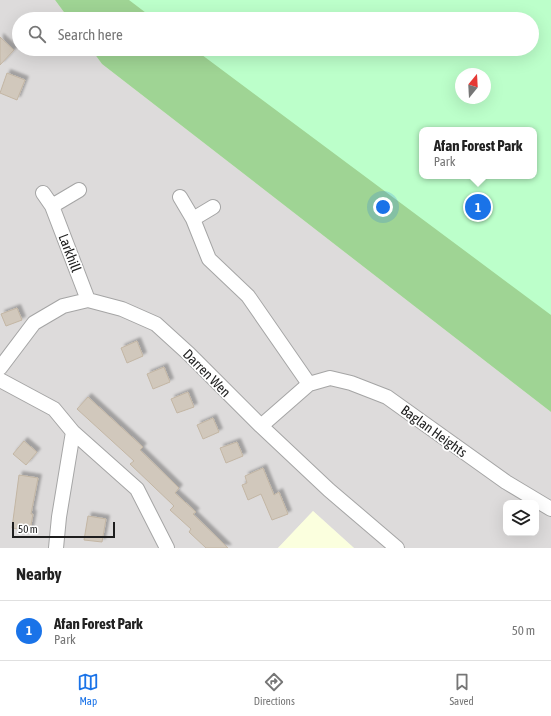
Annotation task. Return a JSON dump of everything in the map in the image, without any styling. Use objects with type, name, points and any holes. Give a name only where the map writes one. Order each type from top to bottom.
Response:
[{"type":"street","points":[[52,206],[79,190]]},
{"type":"street","name":"Larkhill","points":[[43,193],[52,206],[88,300]]},
{"type":"street","points":[[180,196],[193,219],[209,259],[248,296],[308,384]]},
{"type":"street","points":[[193,219],[213,207]]},
{"type":"street","name":"Darren Wen","points":[[0,368],[34,323],[63,306],[88,300],[122,309],[156,324],[189,354],[261,426],[329,490],[397,548]]},
{"type":"street","name":"Baglan Heights","points":[[261,426],[308,384],[330,378],[351,383],[387,397],[506,482],[551,509]]},
{"type":"street","points":[[0,380],[54,409],[73,432],[137,489],[167,548]]},
{"type":"street","points":[[56,548],[59,517],[73,432]]},
{"type":"shaded area","points":[[0,0],[55,0],[64,12],[12,12],[12,56],[96,56],[102,64],[551,412],[551,548],[354,548],[313,511],[278,548],[0,548]]},
{"type":"shaded area","points":[[313,511],[354,548],[278,548]]},
{"type":"green space","points":[[55,0],[551,0],[551,412],[102,64],[96,56],[539,56],[539,12],[64,12]]},
{"type":"green space","points":[[129,0],[551,0],[551,315],[203,56],[539,56],[539,12],[145,12]]},
{"type":"building","points":[[0,37],[12,48],[12,52],[0,65]]},
{"type":"building","points":[[7,73],[25,80],[17,100],[0,93]]},
{"type":"building","points":[[17,308],[22,320],[6,326],[1,314]]},
{"type":"building","points":[[137,341],[143,356],[127,363],[121,348]]},
{"type":"building","points":[[164,367],[170,382],[153,389],[147,374]]},
{"type":"building","points":[[188,392],[194,407],[177,413],[171,399]]},
{"type":"building","points":[[88,397],[143,447],[140,450],[179,488],[175,493],[196,512],[193,514],[228,548],[206,548],[189,532],[191,529],[170,510],[174,506],[130,464],[134,461],[77,409]]},
{"type":"building","points":[[213,418],[219,432],[203,439],[197,425]]},
{"type":"building","points":[[24,441],[37,452],[26,465],[13,454]]},
{"type":"building","points":[[237,442],[243,456],[226,463],[220,448]]},
{"type":"building","points":[[263,468],[274,495],[279,492],[288,514],[272,520],[261,494],[248,500],[242,485],[247,483],[245,476]]},
{"type":"building","points":[[19,475],[38,478],[31,514],[33,514],[30,531],[12,528]]},
{"type":"building","points":[[88,516],[106,519],[102,542],[84,540]]},
{"type":"place","name":"Afan Forest Park","points":[[478,207]]}]
